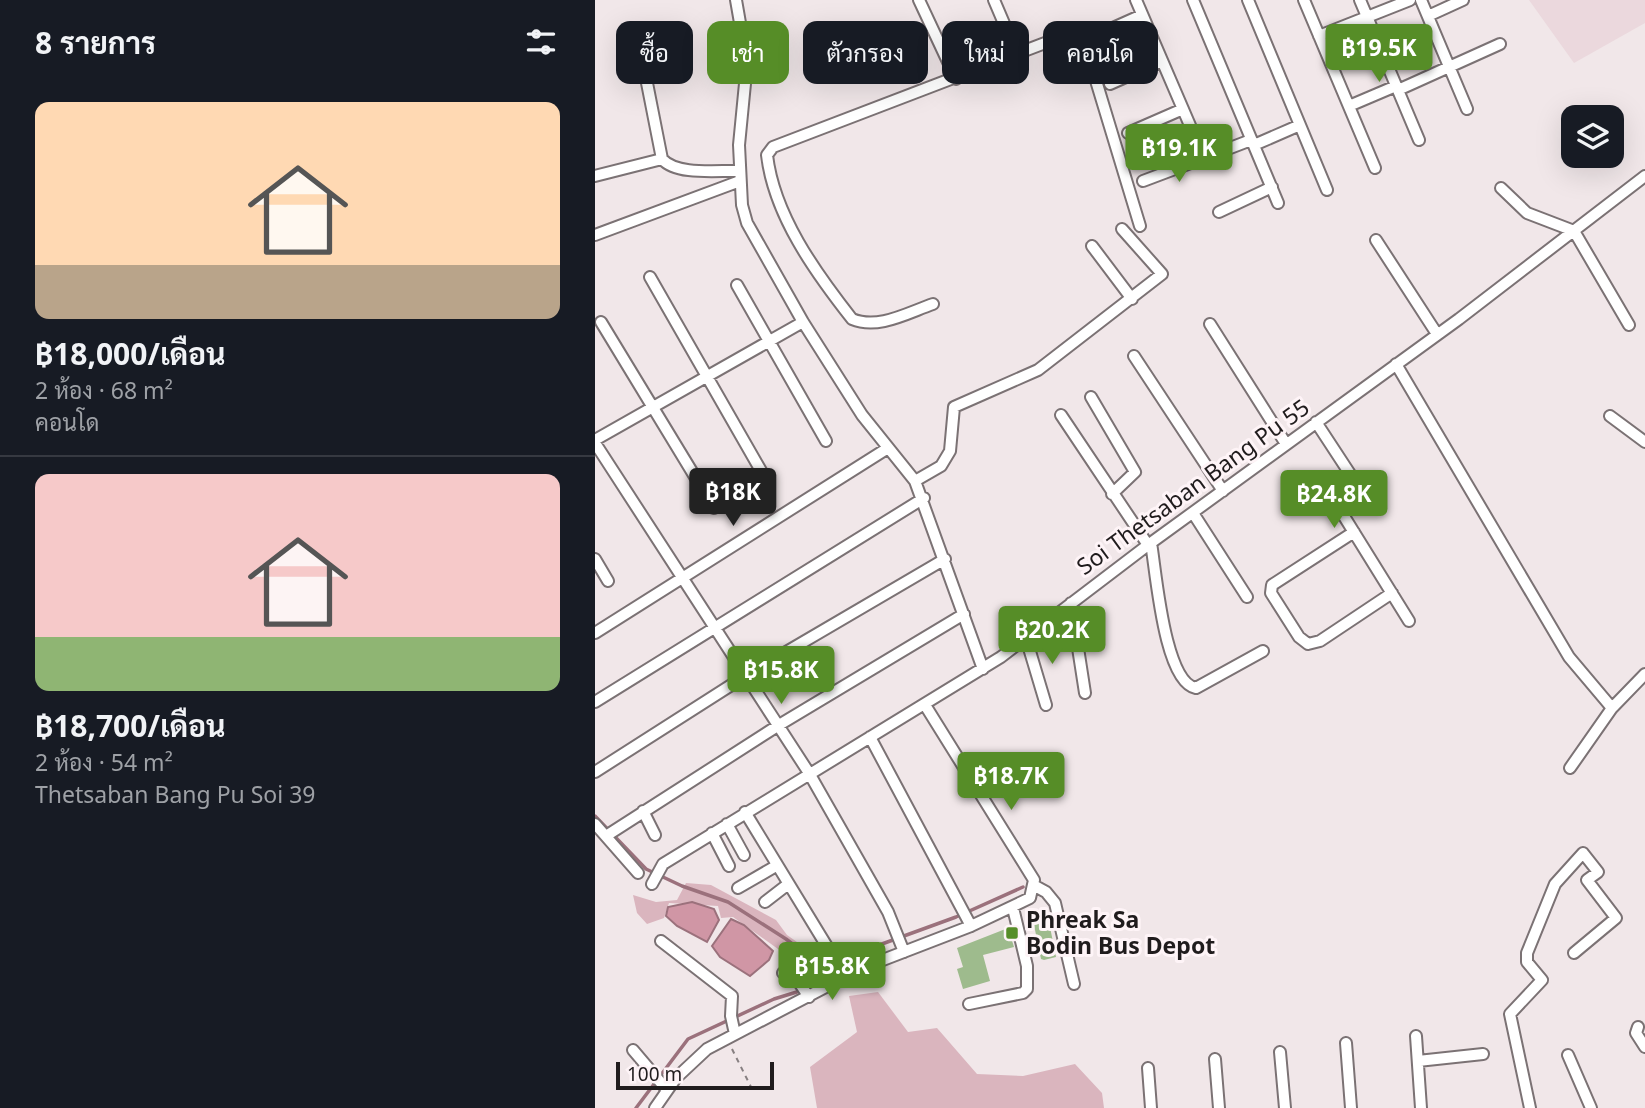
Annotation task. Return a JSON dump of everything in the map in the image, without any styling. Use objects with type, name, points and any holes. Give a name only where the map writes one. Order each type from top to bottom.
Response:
[{"type":"street","points":[[736,0],[747,63],[739,145],[740,176],[747,223],[803,322],[862,415],[915,481],[983,668]]},
{"type":"street","points":[[919,0],[942,49]]},
{"type":"street","points":[[994,0],[1003,21]]},
{"type":"street","points":[[1136,0],[1204,158]]},
{"type":"street","points":[[1193,0],[1278,203]]},
{"type":"street","points":[[1248,0],[1327,190]]},
{"type":"street","points":[[1304,0],[1375,169]]},
{"type":"street","points":[[1360,0],[1419,140]]},
{"type":"street","points":[[1319,36],[1410,0]]},
{"type":"street","points":[[1421,0],[1467,109]]},
{"type":"street","points":[[1428,16],[1464,0]]},
{"type":"street","points":[[1129,21],[1142,15]]},
{"type":"street","points":[[1029,49],[1066,35],[1082,36],[1140,226]]},
{"type":"street","points":[[1349,106],[1500,44]]},
{"type":"street","points":[[1158,63],[1162,61]]},
{"type":"street","points":[[647,84],[662,159],[666,163],[685,169],[740,176]]},
{"type":"street","points":[[933,304],[875,324],[865,324],[852,318],[788,223],[769,169],[767,155],[779,144],[942,84]]},
{"type":"street","points":[[1128,133],[1182,109]]},
{"type":"street","points":[[1143,181],[1300,125]]},
{"type":"street","points":[[595,176],[662,159]]},
{"type":"street","points":[[595,235],[740,176]]},
{"type":"street","name":"Soi Thetsaban Bang Pu 55","points":[[655,877],[663,864],[925,705],[1026,638],[1437,334],[1645,176]]},
{"type":"street","points":[[1219,212],[1272,187]]},
{"type":"street","points":[[1501,188],[1527,212],[1574,231],[1629,325]]},
{"type":"street","points":[[915,481],[941,466],[950,451],[954,407],[1038,370],[1161,274],[1122,229]]},
{"type":"street","points":[[1376,240],[1437,334]]},
{"type":"street","points":[[1091,246],[1132,299]]},
{"type":"street","points":[[650,277],[764,476]]},
{"type":"street","points":[[737,285],[826,441]]},
{"type":"street","points":[[601,322],[650,407],[714,508]]},
{"type":"street","points":[[803,322],[650,407],[595,442],[809,773],[898,931],[903,947]]},
{"type":"street","points":[[1210,324],[1286,444]]},
{"type":"street","points":[[1134,356],[1223,491]]},
{"type":"street","points":[[1396,363],[1569,657],[1612,708]]},
{"type":"street","points":[[1091,397],[1135,472],[1112,494]]},
{"type":"street","points":[[1061,415],[1112,494],[1150,544],[1171,660],[1188,686],[1196,688],[1263,651]]},
{"type":"street","points":[[1610,416],[1645,442]]},
{"type":"street","points":[[1316,422],[1354,480],[1353,486],[1338,498],[1337,505],[1409,621]]},
{"type":"street","points":[[595,633],[888,448]]},
{"type":"street","points":[[595,702],[923,498]]},
{"type":"street","points":[[1193,513],[1247,597]]},
{"type":"street","points":[[1354,532],[1272,585],[1271,593],[1304,641],[1313,643],[1392,593]]},
{"type":"street","points":[[595,772],[747,675],[945,558]]},
{"type":"street","points":[[595,559],[608,581]]},
{"type":"street","points":[[1071,603],[1085,693]]},
{"type":"street","points":[[610,833],[779,725],[964,614]]},
{"type":"street","points":[[1026,638],[1046,705]]},
{"type":"street","points":[[1570,768],[1612,708],[1645,674]]},
{"type":"street","points":[[925,705],[1031,875],[1035,886],[1051,896],[1055,903],[1074,984]]},
{"type":"street","points":[[870,737],[967,917]]},
{"type":"street","points":[[643,811],[656,835]]},
{"type":"street","points":[[745,813],[787,886],[842,972]]},
{"type":"street","points":[[595,824],[610,833],[638,873]]},
{"type":"street","points":[[727,824],[744,855]]},
{"type":"street","points":[[712,833],[729,866]]},
{"type":"street","points":[[1530,1108],[1510,1014],[1542,980],[1527,962],[1527,953],[1555,884],[1583,853],[1598,872],[1587,880],[1616,918],[1574,953]]},
{"type":"street","points":[[738,888],[776,866]]},
{"type":"street","points":[[765,902],[787,886]]},
{"type":"street","points":[[655,1108],[661,1083],[732,1028],[806,993],[842,972],[967,917],[1013,908],[1030,898],[1035,886]]},
{"type":"street","points":[[969,1004],[1023,993],[1027,989],[1027,967],[1013,908]]},
{"type":"street","points":[[660,941],[727,991],[733,1000],[732,1028]]},
{"type":"street","points":[[783,972],[796,978],[806,993]]},
{"type":"street","points":[[1638,1027],[1636,1033],[1645,1047]]},
{"type":"street","points":[[1416,1036],[1421,1108]]},
{"type":"street","points":[[1346,1043],[1351,1108]]},
{"type":"street","points":[[633,1050],[661,1083]]},
{"type":"street","points":[[1280,1052],[1285,1108]]},
{"type":"street","points":[[1417,1061],[1483,1054]]},
{"type":"street","points":[[1568,1055],[1591,1108]]},
{"type":"street","points":[[1215,1059],[1219,1108]]},
{"type":"street","points":[[1148,1068],[1151,1108]]},
{"type":"path","points":[[732,1028],[754,1093]]},
{"type":"shaded area","points":[[1529,0],[1645,0],[1645,23],[1574,63]]},
{"type":"shaded area","points":[[686,883],[711,885],[776,920],[787,935],[817,956],[811,978],[798,980],[794,953],[778,949],[733,917],[721,918],[718,906],[669,903],[664,918],[647,924],[637,913],[633,895],[656,902],[677,900]]},
{"type":"shaded area","points":[[692,902],[714,909],[719,920],[707,942],[677,926],[666,916],[668,907]]},
{"type":"shaded area","points":[[731,919],[744,925],[773,951],[769,960],[750,976],[720,957],[712,946]]},
{"type":"shaded area","points":[[878,992],[908,1032],[937,1028],[977,1074],[1023,1076],[1075,1064],[1102,1093],[1104,1108],[817,1108],[810,1067],[857,1032],[849,996]]},
{"type":"building","points":[[1049,922],[1056,957],[1044,960],[1041,959],[1034,925]]},
{"type":"building","points":[[1008,928],[1014,947],[983,955],[990,981],[963,989],[957,969],[963,967],[957,948]]},
{"type":"waterway","points":[[595,816],[646,869],[682,886],[728,902],[786,939],[823,968]]},
{"type":"waterway","points":[[806,987],[827,964],[956,917],[1023,887]]},
{"type":"waterway","points":[[636,1108],[688,1039],[774,999],[800,991]]},
{"type":"place","name":"Phreak Sa Bodin Bus Depot","points":[[1012,933]]}]
